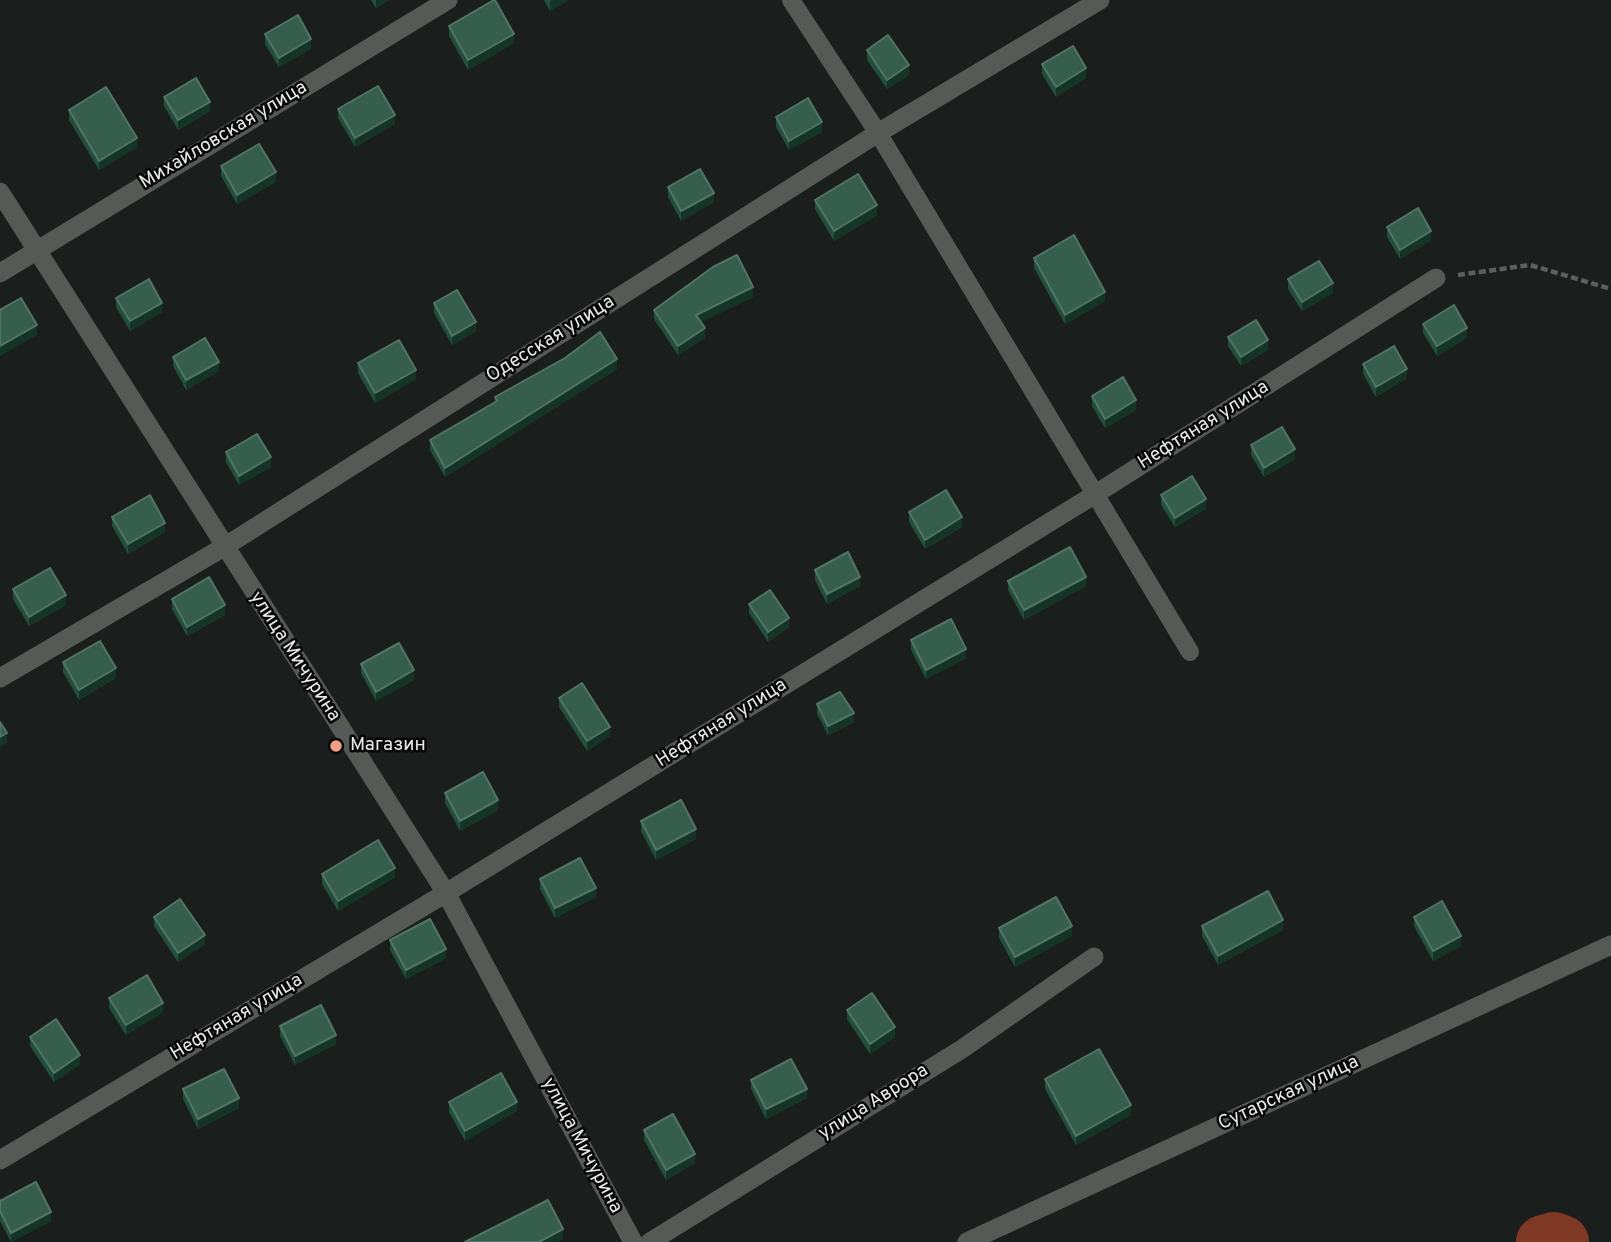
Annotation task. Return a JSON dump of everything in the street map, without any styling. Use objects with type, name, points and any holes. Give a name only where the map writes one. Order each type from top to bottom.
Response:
[{"type":"street","name":"Михайловская улица","points":[[0,273],[448,0]]},
{"type":"street","name":"Одесская улица","points":[[0,678],[224,547],[878,133],[1100,0]]},
{"type":"street","name":"улица Мичурина","points":[[0,192],[446,893],[633,1242]]},
{"type":"street","name":"Нефтяная улица","points":[[0,1160],[446,893],[1094,495],[1436,278]]},
{"type":"street","name":"Сутарская улица","points":[[967,1242],[1611,945]]},
{"type":"street","name":"улица Аврора","points":[[650,1242],[962,1049],[1094,957]]},
{"type":"lane","points":[[791,0],[878,133],[1189,652]]},
{"type":"path","points":[[1436,278],[1530,265],[1611,289]]},
{"type":"building","points":[[495,0],[514,34],[468,60],[449,26]]},
{"type":"building","points":[[298,15],[311,39],[279,58],[265,34]]},
{"type":"building","points":[[888,35],[909,65],[887,80],[867,50]]},
{"type":"building","points":[[1073,46],[1086,68],[1056,87],[1042,64]]},
{"type":"building","points":[[196,78],[210,102],[178,120],[164,97]]},
{"type":"building","points":[[378,86],[395,115],[355,138],[338,109]]},
{"type":"building","points":[[106,87],[137,138],[99,161],[69,110]]},
{"type":"building","points":[[808,98],[822,122],[789,141],[776,117]]},
{"type":"building","points":[[259,144],[276,172],[237,195],[221,166]]},
{"type":"building","points":[[700,169],[714,193],[681,211],[668,187]]},
{"type":"building","points":[[858,174],[877,205],[834,231],[815,200]]},
{"type":"building","points":[[1418,208],[1431,231],[1400,250],[1387,227]]},
{"type":"building","points":[[1074,235],[1105,292],[1065,315],[1034,258]]},
{"type":"building","points":[[737,255],[753,287],[696,315],[705,328],[678,346],[654,310],[713,267]]},
{"type":"building","points":[[1319,261],[1333,283],[1302,302],[1288,279]]},
{"type":"building","points":[[149,279],[162,303],[130,321],[116,298]]},
{"type":"building","points":[[457,290],[476,322],[452,336],[434,303]]},
{"type":"building","points":[[21,298],[37,325],[0,346],[0,310]]},
{"type":"building","points":[[1454,305],[1467,328],[1437,346],[1423,324]]},
{"type":"building","points":[[1256,320],[1268,340],[1241,357],[1228,337]]},
{"type":"building","points":[[600,332],[617,359],[445,468],[430,440],[497,401],[495,397],[565,358]]},
{"type":"building","points":[[205,338],[219,362],[186,380],[173,357]]},
{"type":"building","points":[[399,340],[416,370],[375,393],[358,363]]},
{"type":"building","points":[[1394,346],[1407,369],[1376,387],[1363,364]]},
{"type":"building","points":[[1123,377],[1136,400],[1105,419],[1092,396]]},
{"type":"building","points":[[1282,427],[1295,449],[1264,468],[1251,445]]},
{"type":"building","points":[[257,434],[271,457],[239,476],[226,452]]},
{"type":"building","points":[[1192,476],[1206,499],[1175,518],[1161,495]]},
{"type":"building","points":[[946,490],[962,517],[925,540],[909,512]]},
{"type":"building","points":[[150,495],[165,523],[128,544],[112,517]]},
{"type":"building","points":[[1070,547],[1086,577],[1024,610],[1008,581]]},
{"type":"building","points":[[848,552],[860,577],[827,594],[815,570]]},
{"type":"building","points":[[50,568],[66,595],[29,617],[13,589]]},
{"type":"building","points":[[209,577],[225,605],[187,627],[172,599]]},
{"type":"building","points":[[770,590],[789,618],[768,632],[749,604]]},
{"type":"building","points":[[951,619],[966,649],[926,670],[911,640]]},
{"type":"building","points":[[100,641],[116,668],[79,690],[63,662]]},
{"type":"building","points":[[399,643],[414,670],[376,692],[361,664]]},
{"type":"building","points":[[582,683],[610,727],[587,741],[559,698]]},
{"type":"building","points":[[840,692],[854,713],[828,726],[817,704]]},
{"type":"building","points":[[0,722],[7,733],[0,737]]},
{"type":"building","points":[[483,772],[498,800],[460,821],[445,793]]},
{"type":"building","points":[[681,800],[696,829],[656,850],[641,821]]},
{"type":"building","points":[[378,840],[395,868],[338,901],[322,874]]},
{"type":"building","points":[[580,858],[596,888],[555,908],[540,879]]},
{"type":"building","points":[[1268,891],[1283,920],[1218,956],[1202,926]]},
{"type":"building","points":[[1056,897],[1072,926],[1015,957],[999,928]]},
{"type":"building","points":[[180,899],[205,935],[178,953],[154,917]]},
{"type":"building","points":[[1442,901],[1461,936],[1433,951],[1414,917]]},
{"type":"building","points":[[430,919],[446,949],[406,970],[390,940]]},
{"type":"building","points":[[147,975],[163,1003],[126,1025],[109,998]]},
{"type":"building","points":[[872,993],[895,1027],[870,1044],[847,1010]]},
{"type":"building","points":[[321,1005],[336,1035],[295,1056],[280,1026]]},
{"type":"building","points":[[56,1019],[80,1055],[54,1073],[30,1037]]},
{"type":"building","points":[[1099,1049],[1131,1105],[1076,1136],[1045,1079]]},
{"type":"building","points":[[791,1059],[807,1089],[766,1109],[751,1080]]},
{"type":"building","points":[[224,1069],[239,1098],[198,1119],[183,1089]]},
{"type":"building","points":[[501,1073],[517,1102],[465,1131],[449,1102]]},
{"type":"building","points":[[673,1114],[695,1154],[666,1170],[644,1130]]},
{"type":"building","points":[[36,1182],[51,1212],[11,1233],[0,1211],[0,1201]]},
{"type":"building","points":[[548,1200],[563,1229],[539,1242],[465,1242]]},
{"type":"waterway","points":[[1543,1242],[1554,1239],[1562,1242]]},
{"type":"place","name":"Магазин","points":[[336,746]]}]
